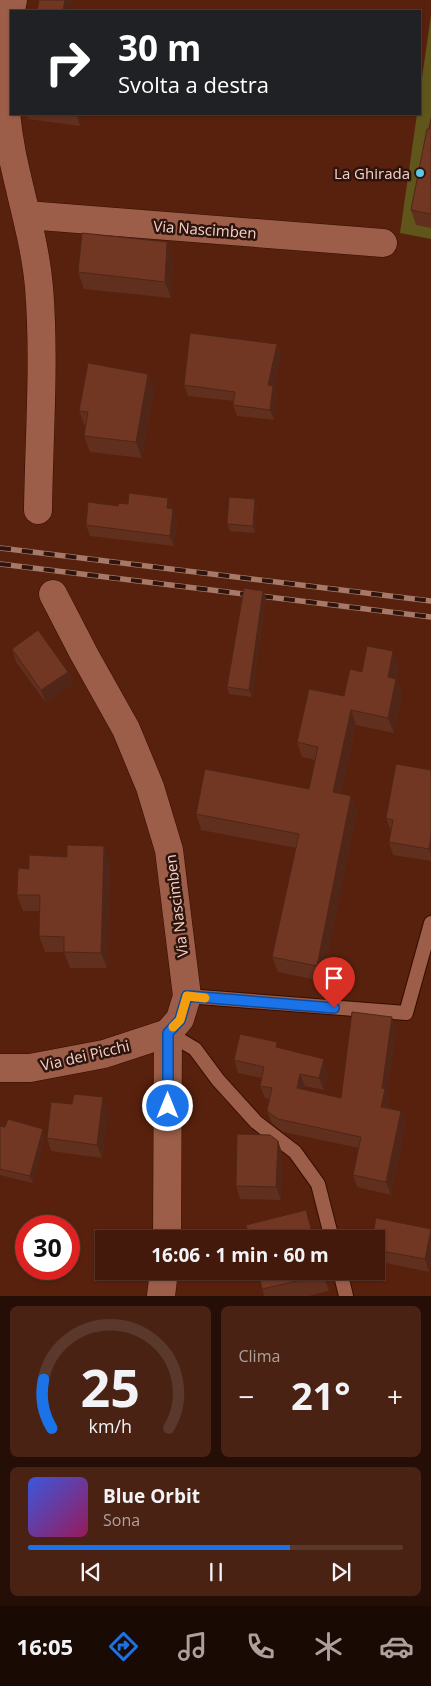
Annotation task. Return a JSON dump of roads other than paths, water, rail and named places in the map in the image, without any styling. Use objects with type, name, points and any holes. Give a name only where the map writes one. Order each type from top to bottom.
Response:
[{"type":"street","points":[[10,16],[5,42],[3,81],[6,119],[12,154],[27,215],[39,286],[41,324],[38,510]]},
{"type":"street","name":"Via Nascimben","points":[[27,215],[383,243]]},
{"type":"street","name":"Via Nascimben","points":[[53,594],[126,729],[150,786],[169,850],[187,996],[180,1020],[168,1033]]},
{"type":"street","points":[[167,1230],[168,1033]]},
{"type":"street","name":"Via dei Picchi","points":[[0,1068],[30,1068],[104,1054],[168,1033]]},
{"type":"street","points":[[161,1296],[163,1280]]},
{"type":"lane","points":[[187,996],[406,1013],[431,924]]},
{"type":"lane","points":[[168,1033],[195,1049],[218,1080],[256,1122],[296,1152],[318,1184],[330,1230]]},
{"type":"lane","points":[[342,1280],[346,1296]]},
{"type":"railway","points":[[0,548],[431,601]]},
{"type":"railway","points":[[0,564],[431,617]]},
{"type":"place","name":"La Ghirada","points":[[420,173]]}]
